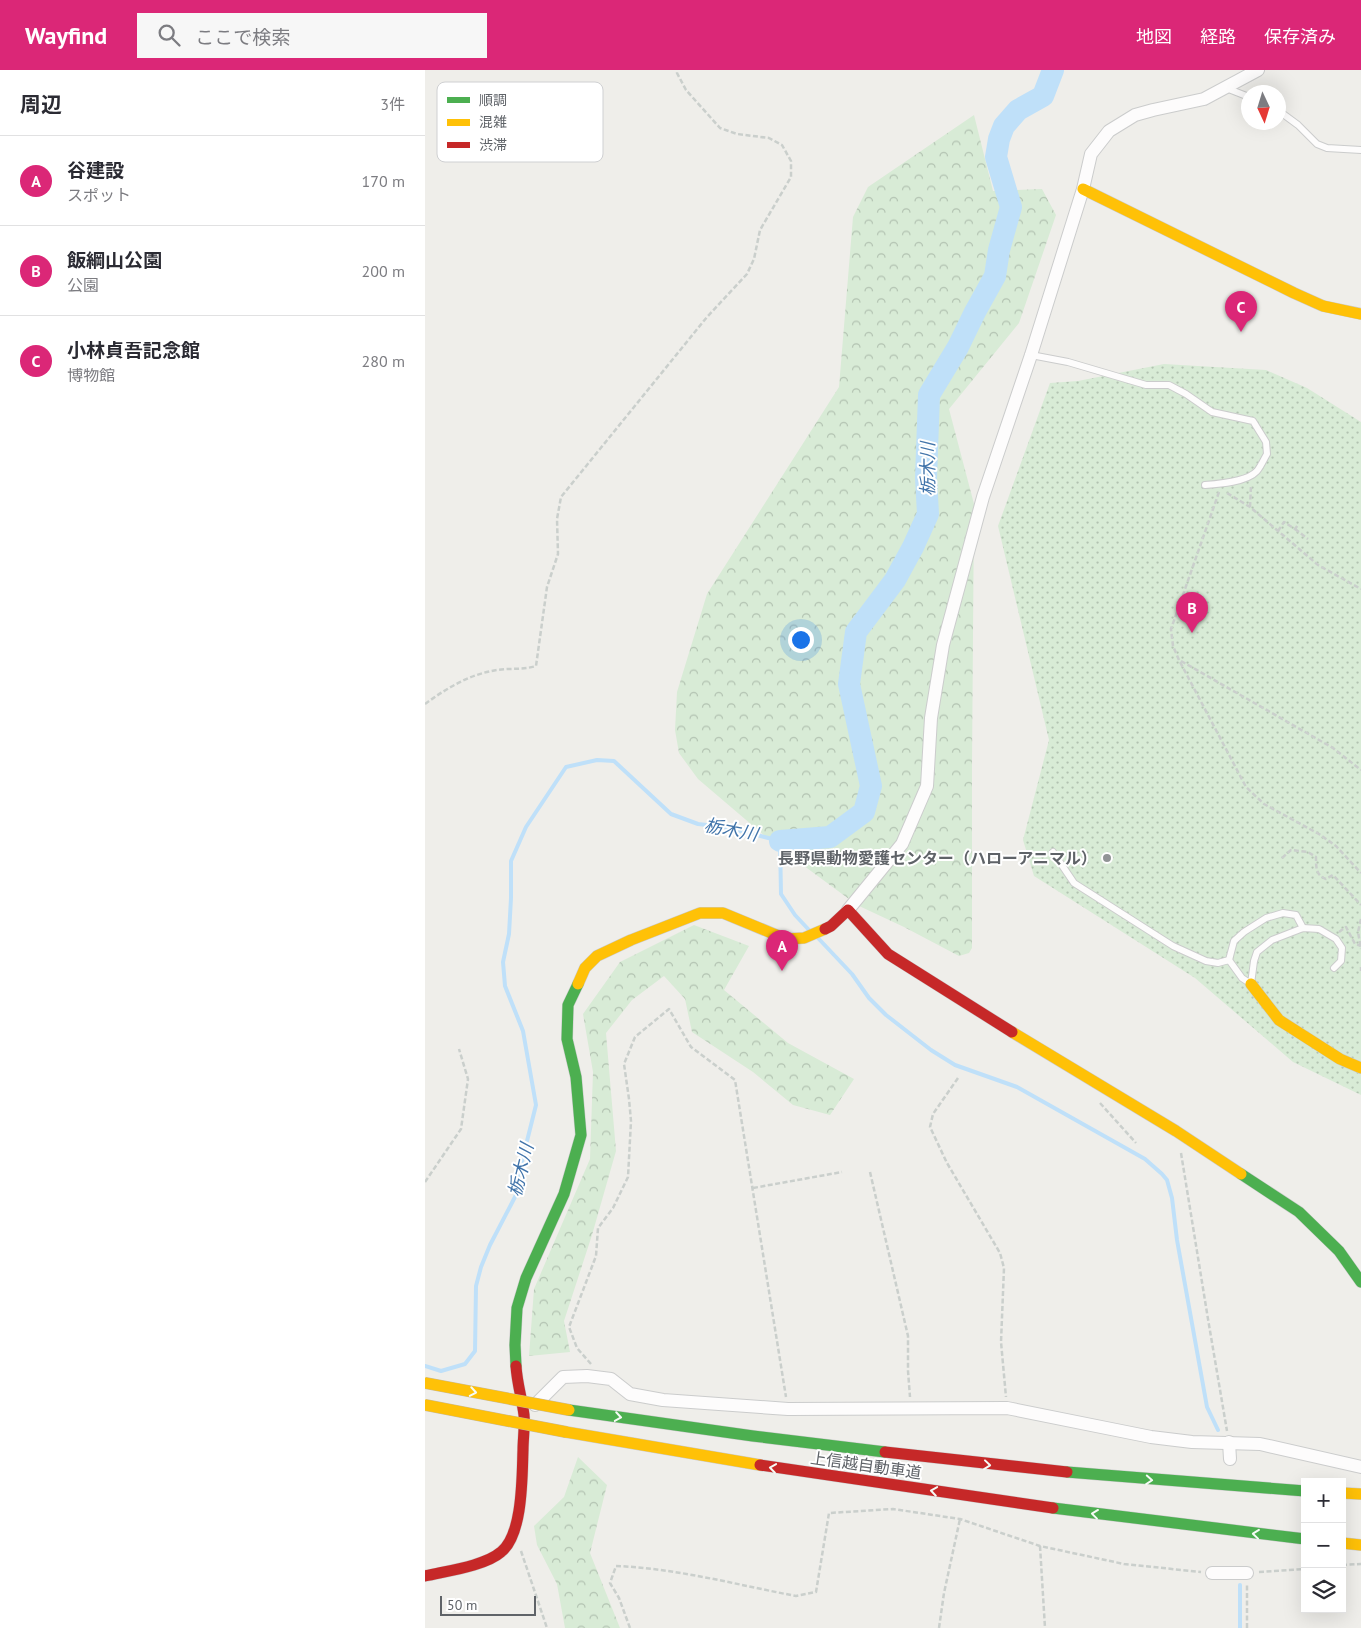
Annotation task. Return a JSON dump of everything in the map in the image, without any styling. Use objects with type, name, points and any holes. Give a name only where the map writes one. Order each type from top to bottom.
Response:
[{"type":"main road","points":[[1083,189],[1294,293],[1323,306],[1361,314]]},
{"type":"main road","points":[[425,1576],[466,1567],[487,1560],[502,1552],[517,1523],[521,1496],[524,1416],[517,1383],[515,1345],[517,1308],[526,1278],[564,1194],[581,1135],[576,1077],[567,1039],[568,1005],[585,968],[597,956],[631,940],[700,913],[723,913],[786,940],[804,938],[831,926],[848,910],[888,954],[970,1007],[1176,1131],[1299,1212],[1339,1251],[1361,1282]]},
{"type":"main road","points":[[1251,984],[1279,1020],[1340,1059],[1361,1068]]},
{"type":"main road","name":"上信越自動車道","points":[[425,1383],[569,1410],[776,1440],[899,1455],[1130,1479],[1301,1490]]},
{"type":"main road","name":"上信越自動車道","points":[[425,1405],[566,1432],[766,1466],[991,1500],[1301,1539]]},
{"type":"main road","points":[[1346,1493],[1361,1494]]},
{"type":"main road","points":[[1346,1543],[1361,1545]]},
{"type":"street","points":[[848,910],[901,844],[927,786],[931,718],[943,646],[983,498],[1031,355],[1083,189],[1091,154],[1109,131],[1135,115],[1204,99],[1258,70]]},
{"type":"street","points":[[524,1416],[563,1377],[587,1376],[611,1379],[630,1394],[663,1400],[788,1408],[1007,1408],[1151,1437],[1192,1442],[1260,1444],[1361,1466]]},
{"type":"street","points":[[1229,1442],[1230,1459]]},
{"type":"street","points":[[1212,1573],[1247,1573]]},
{"type":"lane","points":[[1226,88],[1241,94]]},
{"type":"lane","points":[[1286,116],[1317,144],[1327,148],[1361,150]]},
{"type":"lane","points":[[1031,355],[1068,362],[1146,385],[1169,386],[1212,412],[1253,421],[1266,442],[1267,454],[1256,472],[1239,480],[1205,485]]},
{"type":"lane","points":[[1053,852],[1074,884],[1173,946],[1206,961],[1218,962],[1229,960]]},
{"type":"lane","points":[[1229,960],[1234,941],[1266,918],[1283,913],[1296,915],[1303,928]]},
{"type":"lane","points":[[1229,960],[1242,978],[1251,984],[1257,952],[1272,940],[1303,928],[1319,929],[1336,939],[1342,948],[1341,961],[1334,968]]},
{"type":"path","points":[[425,704],[440,693],[475,674],[536,666],[547,586],[558,554],[557,518],[561,497],[707,317],[747,274],[754,260],[760,230],[791,177],[791,161],[782,145],[769,138],[737,134],[720,128],[686,90],[677,74],[677,70]]},
{"type":"path","points":[[1250,507],[1253,473]]},
{"type":"path","points":[[1361,589],[1318,564],[1250,507],[1220,489],[1171,629],[1173,646],[1179,660],[1246,786],[1263,804],[1319,834],[1335,846],[1361,873]]},
{"type":"path","points":[[1278,531],[1284,522],[1308,539]]},
{"type":"path","points":[[1295,529],[1298,525]]},
{"type":"path","points":[[1179,660],[1333,748],[1361,770]]},
{"type":"path","points":[[1282,858],[1291,850],[1308,852],[1315,857],[1316,870],[1320,876],[1326,880],[1333,875],[1361,905]]},
{"type":"path","points":[[1361,919],[1358,932],[1361,939],[1361,949]]},
{"type":"path","points":[[1331,936],[1345,927],[1355,944],[1361,946]]},
{"type":"path","points":[[587,1376],[592,1365],[577,1348],[569,1327],[596,1256],[598,1228],[613,1208],[628,1177],[631,1121],[624,1064],[635,1037],[669,1009],[691,1047],[735,1080],[788,1408]]},
{"type":"path","points":[[425,1182],[461,1129],[468,1079],[459,1049]]},
{"type":"path","points":[[958,1078],[933,1114],[931,1127],[947,1163],[1000,1253],[1004,1268],[1001,1342],[1007,1408]]},
{"type":"path","points":[[1097,1098],[1101,1106],[1135,1143]]},
{"type":"path","points":[[1176,1131],[1229,1442]]},
{"type":"path","points":[[752,1188],[842,1172]]},
{"type":"path","points":[[870,1172],[907,1336],[912,1408]]},
{"type":"path","points":[[630,1628],[619,1598],[610,1583],[616,1566],[639,1566],[796,1596],[804,1596],[816,1592],[829,1513],[893,1509],[960,1519],[1040,1546],[1124,1564],[1212,1573]]},
{"type":"path","points":[[939,1628],[944,1593],[960,1519]]},
{"type":"path","points":[[514,1530],[547,1628]]},
{"type":"path","points":[[1040,1546],[1045,1628]]},
{"type":"path","points":[[1346,1565],[1361,1564]]},
{"type":"path","points":[[1247,1628],[1247,1573],[1301,1568]]},
{"type":"green space","points":[[974,115],[993,191],[1042,189],[1056,215],[1019,323],[949,409],[974,504],[972,948],[969,953],[959,956],[857,905],[773,843],[698,779],[679,753],[675,730],[677,692],[707,594],[839,387],[853,217],[868,187]]},
{"type":"green space","points":[[1164,364],[1266,370],[1307,388],[1361,422],[1361,1095],[1293,1062],[1195,978],[1034,876],[1023,840],[1049,740],[998,526],[1050,383],[1078,381]]},
{"type":"green space","points":[[694,925],[749,946],[724,990],[788,1043],[854,1079],[830,1115],[793,1105],[753,1072],[692,1032],[685,999],[664,976],[632,1000],[606,1033],[616,1151],[592,1235],[564,1321],[570,1352],[529,1356],[534,1289],[590,1159],[593,1072],[583,1014],[620,962]]},
{"type":"green space","points":[[578,1457],[607,1485],[590,1553],[620,1628],[565,1628],[557,1584],[537,1545],[534,1526],[564,1497]]},
{"type":"waterway","name":"栃木川","points":[[780,841],[830,837],[864,812],[871,786],[849,684],[856,632],[895,580],[928,514],[926,478],[929,395],[958,347],[995,276],[999,250],[1011,207],[996,157],[999,139],[1004,126],[1018,110],[1043,96],[1053,70]]},
{"type":"waterway","name":"栃木川","points":[[425,1366],[441,1371],[465,1364],[475,1351],[476,1286],[490,1245],[516,1195],[518,1177],[536,1105],[523,1031],[505,986],[503,962],[509,934],[511,861],[526,827],[566,767],[597,760],[614,761],[671,814],[698,824],[725,827],[780,841],[781,894],[795,915],[809,930]]},
{"type":"waterway","points":[[818,938],[852,974],[869,998],[886,1015],[931,1050],[955,1065],[1017,1087],[1145,1159],[1167,1180],[1172,1198],[1177,1240],[1207,1407],[1218,1430]]},
{"type":"waterway","points":[[1240,1585],[1240,1628]]},
{"type":"traffic: fast","points":[[516,1366],[517,1308],[526,1278],[564,1194],[581,1135],[576,1077],[567,1039],[568,1005],[578,984]]},
{"type":"traffic: fast","points":[[1241,1174],[1299,1212],[1339,1251],[1361,1282]]},
{"type":"traffic: fast","points":[[569,1410],[753,1436],[885,1452]]},
{"type":"traffic: fast","points":[[1067,1472],[1301,1491]]},
{"type":"traffic: fast","points":[[1053,1508],[1301,1539]]},
{"type":"traffic: slow","points":[[1083,189],[1294,293],[1323,306],[1361,314]]},
{"type":"traffic: slow","points":[[578,984],[585,968],[597,956],[631,940],[700,913],[723,913],[786,939],[804,938],[825,929]]},
{"type":"traffic: slow","points":[[1251,984],[1279,1020],[1340,1059],[1361,1068]]},
{"type":"traffic: slow","points":[[1012,1032],[1176,1131],[1241,1174]]},
{"type":"traffic: slow","points":[[425,1383],[569,1410]]},
{"type":"traffic: slow","points":[[425,1405],[566,1432]]},
{"type":"traffic: slow","points":[[566,1432],[760,1465]]},
{"type":"traffic: slow","points":[[1346,1493],[1361,1494]]},
{"type":"traffic: slow","points":[[1346,1543],[1361,1545]]},
{"type":"traffic: jam","points":[[825,929],[831,926],[848,910],[888,954],[1012,1032]]},
{"type":"traffic: jam","points":[[425,1576],[465,1567],[494,1557],[508,1544],[514,1533],[520,1504],[524,1424],[516,1366]]},
{"type":"traffic: jam","points":[[885,1452],[1067,1472]]},
{"type":"traffic: jam","points":[[760,1465],[1053,1508]]},
{"type":"place","name":"小林貞吾記念館","points":[[1241,332]]},
{"type":"place","name":"飯綱山公園","points":[[1192,633]]},
{"type":"place","name":"長野県動物愛護センター（ハローアニマル）","points":[[1107,858]]},
{"type":"place","name":"谷建設","points":[[782,971]]}]
